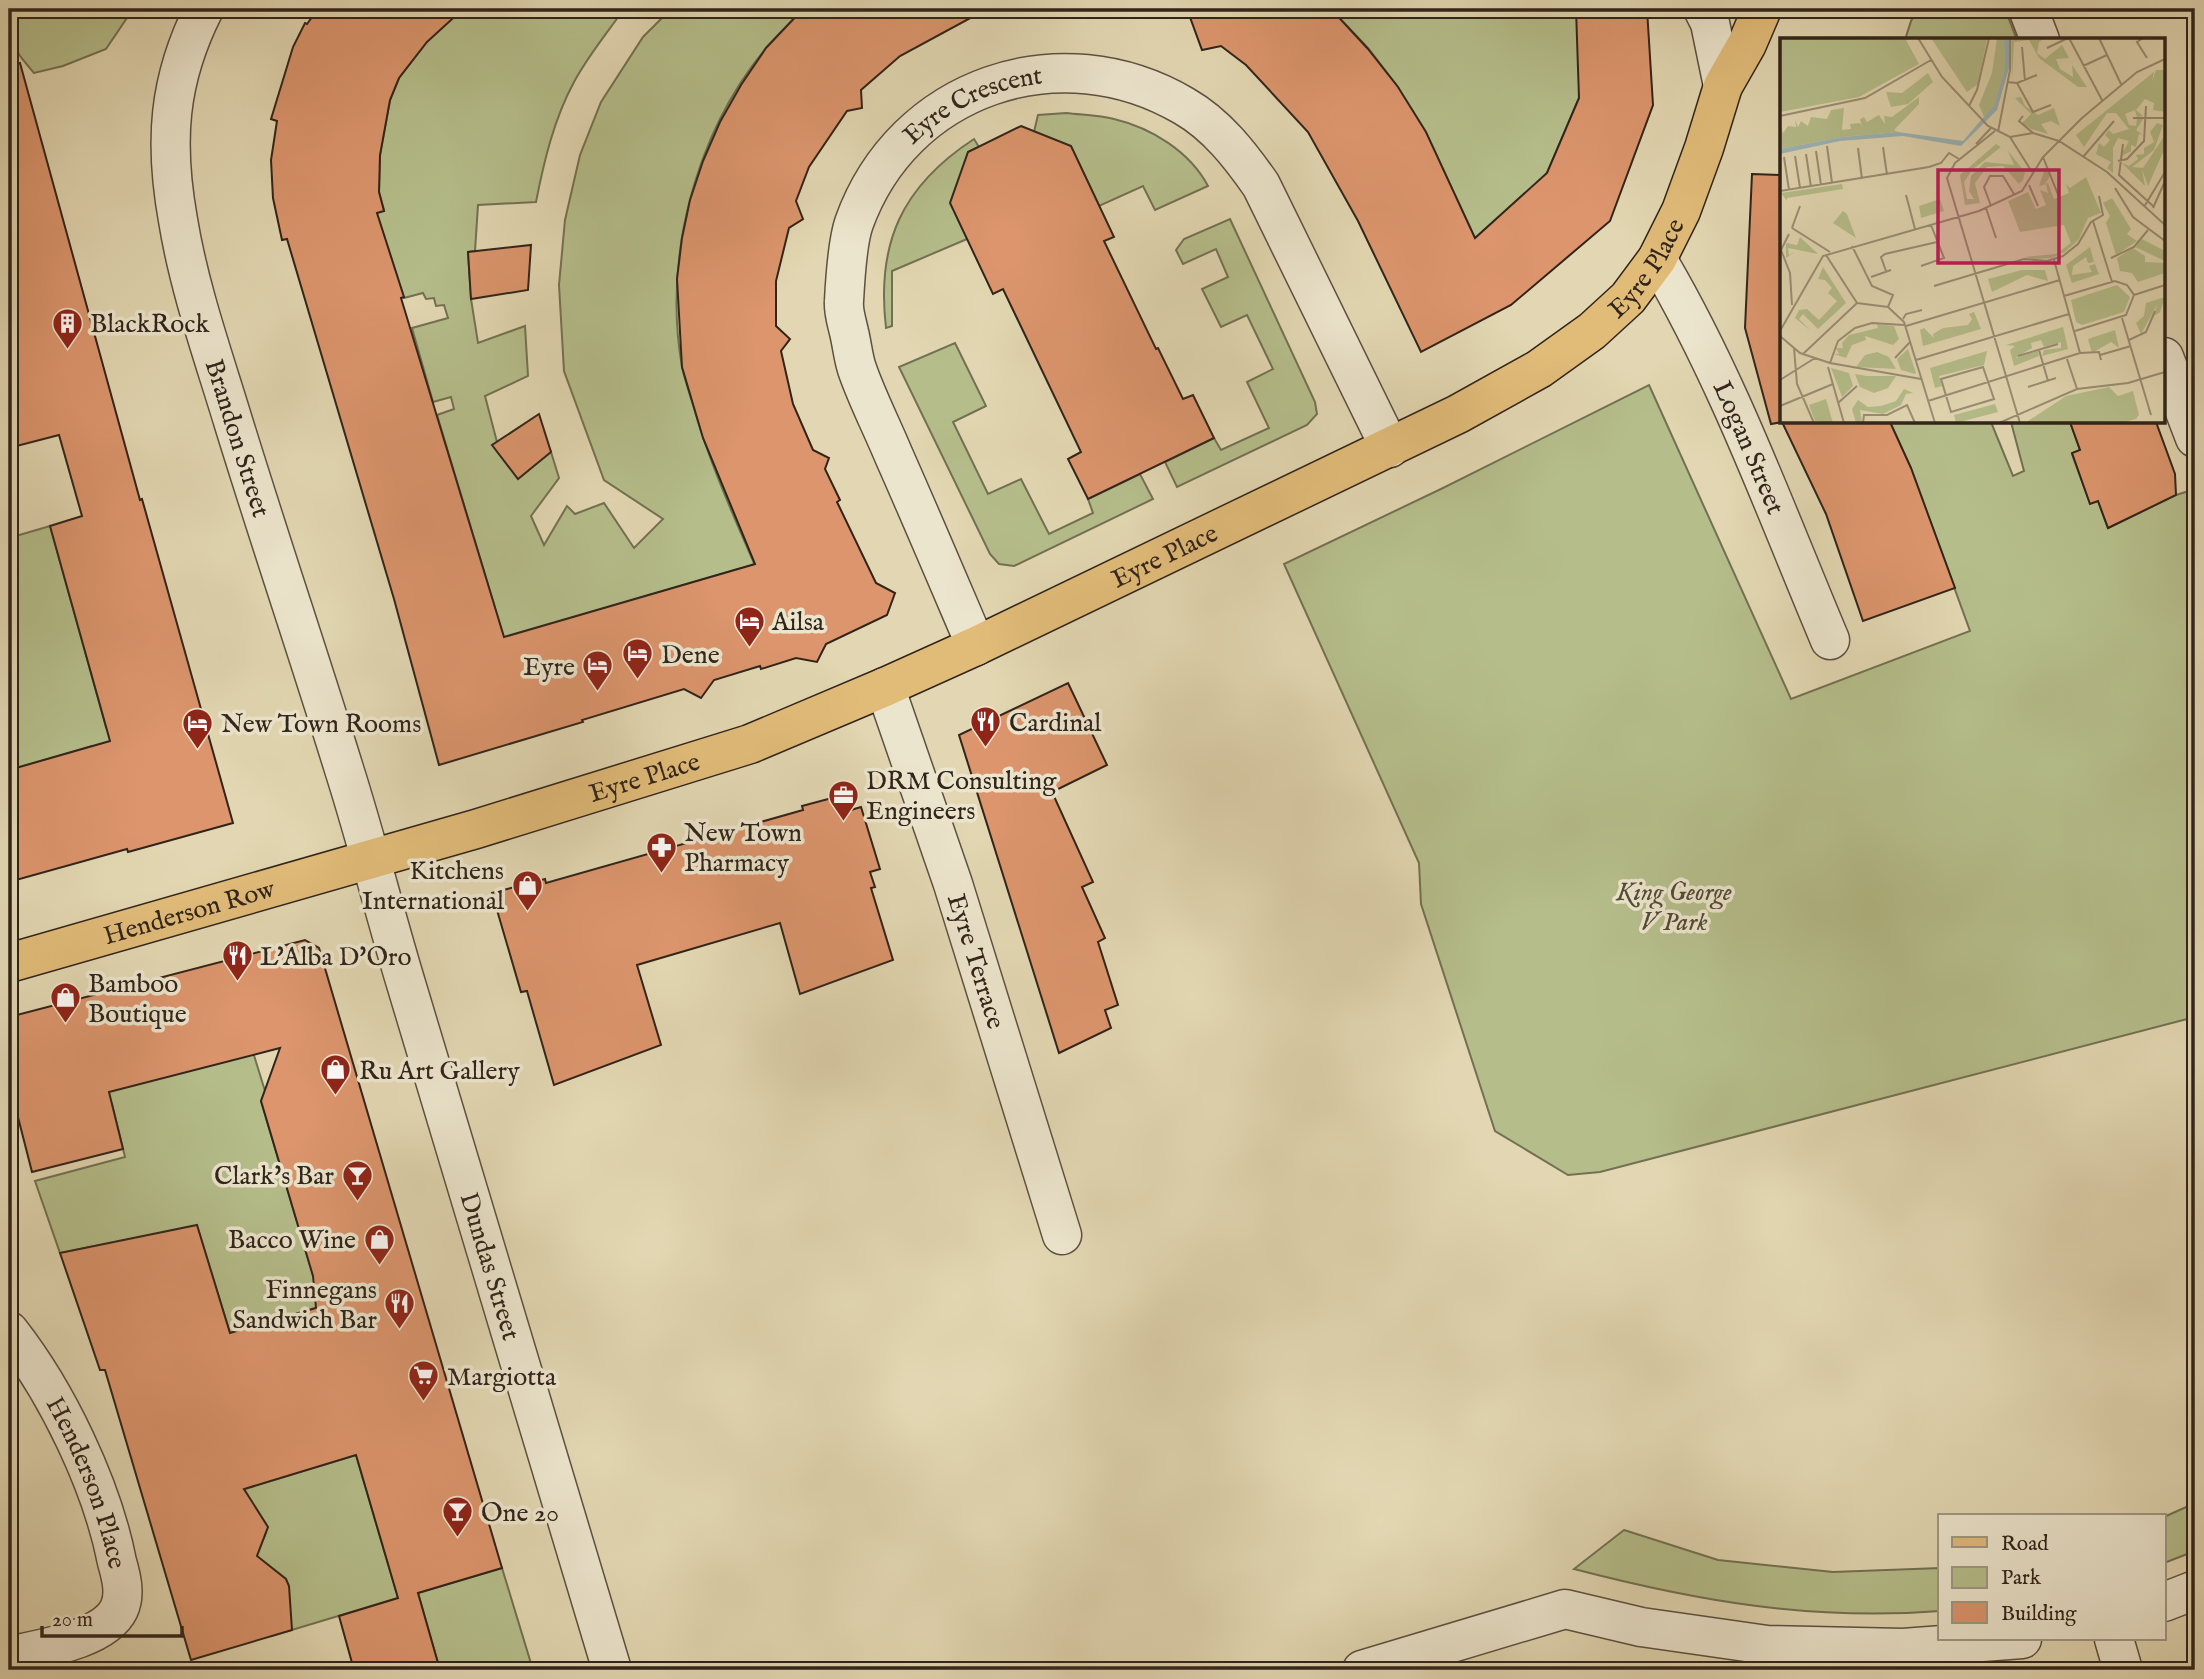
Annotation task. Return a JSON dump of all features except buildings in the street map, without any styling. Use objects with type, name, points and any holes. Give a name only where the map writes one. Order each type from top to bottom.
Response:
[{"type":"main road","name":"Eyre Place","points":[[370,860],[750,744],[976,646],[1390,448],[1539,369],[1592,331],[1628,298],[1657,259],[1686,198],[1723,86],[1747,44],[1762,9]]},
{"type":"main road","name":"Henderson Row","points":[[9,963],[370,860]]},
{"type":"street","name":"Brandon Street","points":[[204,9],[184,54],[172,100],[170,143],[177,219],[211,351],[346,775],[370,860]]},
{"type":"street","points":[[1703,9],[1710,23],[1723,86]]},
{"type":"street","points":[[2028,9],[2039,38]]},
{"type":"street","name":"Eyre Crescent","points":[[976,646],[856,368],[843,304],[853,225],[868,190],[890,158],[916,129],[942,108],[973,92],[1035,74],[1074,72],[1114,78],[1158,92],[1186,107],[1216,129],[1240,155],[1261,185],[1390,448]]},
{"type":"street","name":"Logan Street","points":[[1657,259],[1691,317],[1727,396],[1830,640]]},
{"type":"street","points":[[2166,362],[2195,438]]},
{"type":"street","name":"Eyre Terrace","points":[[885,687],[953,884],[1062,1236]]},
{"type":"street","name":"Dundas Street","points":[[370,860],[612,1670]]},
{"type":"street","name":"Henderson Place","points":[[9,1331],[45,1384],[100,1495],[122,1585],[119,1610],[106,1624],[79,1638],[9,1656]]},
{"type":"street","points":[[2166,1601],[2195,1590]]},
{"type":"street","points":[[1362,1670],[1565,1609],[1641,1627],[1767,1645],[1903,1648],[2009,1640]]},
{"type":"street","points":[[2114,1640],[2123,1670]]},
{"type":"green space","points":[[9,9],[133,9],[106,49],[63,66],[34,73],[13,44]]},
{"type":"green space","points":[[452,9],[624,9],[585,63],[567,96],[550,140],[536,202],[478,205],[475,251],[468,252],[471,299],[478,343],[525,326],[528,376],[485,396],[497,442],[496,450],[518,478],[551,452],[559,478],[531,516],[544,545],[567,506],[575,514],[604,503],[634,548],[663,519],[604,480],[564,371],[559,285],[565,220],[580,155],[601,102],[643,37],[671,9],[803,9],[767,47],[742,81],[703,157],[690,198],[677,283],[677,325],[686,383],[718,479],[768,596],[738,569],[504,638],[437,415],[454,409],[451,397],[433,402],[412,328],[448,318],[444,305],[436,306],[434,298],[426,299],[423,293],[404,298],[376,213],[384,210],[379,192],[380,155],[390,100],[399,78]]},
{"type":"green space","points":[[1331,9],[1571,9],[1586,28],[1579,98],[1547,173],[1476,248],[1398,87],[1368,48]]},
{"type":"green space","points":[[1918,9],[2005,9],[2016,38],[1906,38]]},
{"type":"green space","points":[[1066,113],[1114,119],[1156,135],[1191,162],[1208,186],[1155,210],[1143,186],[1099,206],[1071,146],[1034,132],[1038,115]]},
{"type":"green space","points":[[974,139],[979,147],[968,152],[967,239],[892,271],[892,326],[886,328],[885,269],[890,243],[899,219],[928,176]]},
{"type":"green space","points":[[1230,219],[1315,402],[1317,414],[1307,425],[1177,487],[1165,462],[1214,438],[1221,450],[1269,428],[1247,382],[1273,369],[1247,315],[1221,327],[1202,289],[1228,277],[1216,249],[1183,264],[1176,250],[1184,239]]},
{"type":"green space","points":[[955,343],[986,406],[953,422],[988,494],[1021,479],[1049,534],[1093,513],[1088,499],[1140,474],[1153,499],[1014,566],[999,564],[990,554],[899,367]]},
{"type":"green space","name":"King George V Park","points":[[1649,385],[1791,699],[1970,631],[1911,469],[1891,424],[1992,424],[2013,476],[2024,471],[2012,424],[2071,424],[2080,450],[2072,454],[2090,503],[2098,501],[2108,528],[2176,495],[2195,489],[2195,1017],[1600,1172],[1568,1175],[1495,1131],[1421,904],[1419,863],[1284,564]]},
{"type":"green space","points":[[50,526],[106,727],[121,749],[92,746],[9,770],[9,538]]},
{"type":"green space","points":[[252,1049],[265,1091],[261,1101],[322,1306],[230,1333],[197,1226],[60,1253],[35,1181],[125,1157],[112,1104],[100,1090]]},
{"type":"green space","points":[[356,1455],[398,1598],[272,1636],[285,1608],[288,1586],[285,1579],[254,1576],[257,1546],[265,1536],[265,1523],[229,1494]]},
{"type":"green space","points":[[2195,1503],[2195,1551],[2166,1562],[2166,1516]]},
{"type":"green space","points":[[1624,1530],[1718,1560],[1833,1572],[1938,1568],[1938,1611],[1846,1613],[1755,1606],[1665,1590],[1574,1569]]},
{"type":"green space","points":[[502,1568],[533,1670],[440,1670],[418,1593]]},
{"type":"place","name":"BlackRock","points":[[67,350]]},
{"type":"place","name":"Ailsa","points":[[749,648]]},
{"type":"place","name":"Dene","points":[[638,681]]},
{"type":"place","name":"Eyre","points":[[598,693]]},
{"type":"place","name":"Cardinal","points":[[986,749]]},
{"type":"place","name":"New Town Rooms","points":[[198,750]]},
{"type":"place","name":"DRM Consulting Engineers","points":[[843,822]]},
{"type":"place","name":"New Town Pharmacy","points":[[661,874]]},
{"type":"place","name":"Kitchens International","points":[[527,912]]},
{"type":"place","name":"L'Alba D'Oro","points":[[237,983]]},
{"type":"place","name":"Bamboo Boutique","points":[[65,1025]]},
{"type":"place","name":"Ru Art Gallery","points":[[336,1097]]},
{"type":"place","name":"Clark's Bar","points":[[357,1202]]},
{"type":"place","name":"Bacco Wine","points":[[379,1266]]},
{"type":"place","name":"Finnegans Sandwich Bar","points":[[400,1331]]},
{"type":"place","name":"Margiotta","points":[[424,1403]]},
{"type":"place","name":"One 20","points":[[458,1539]]}]
